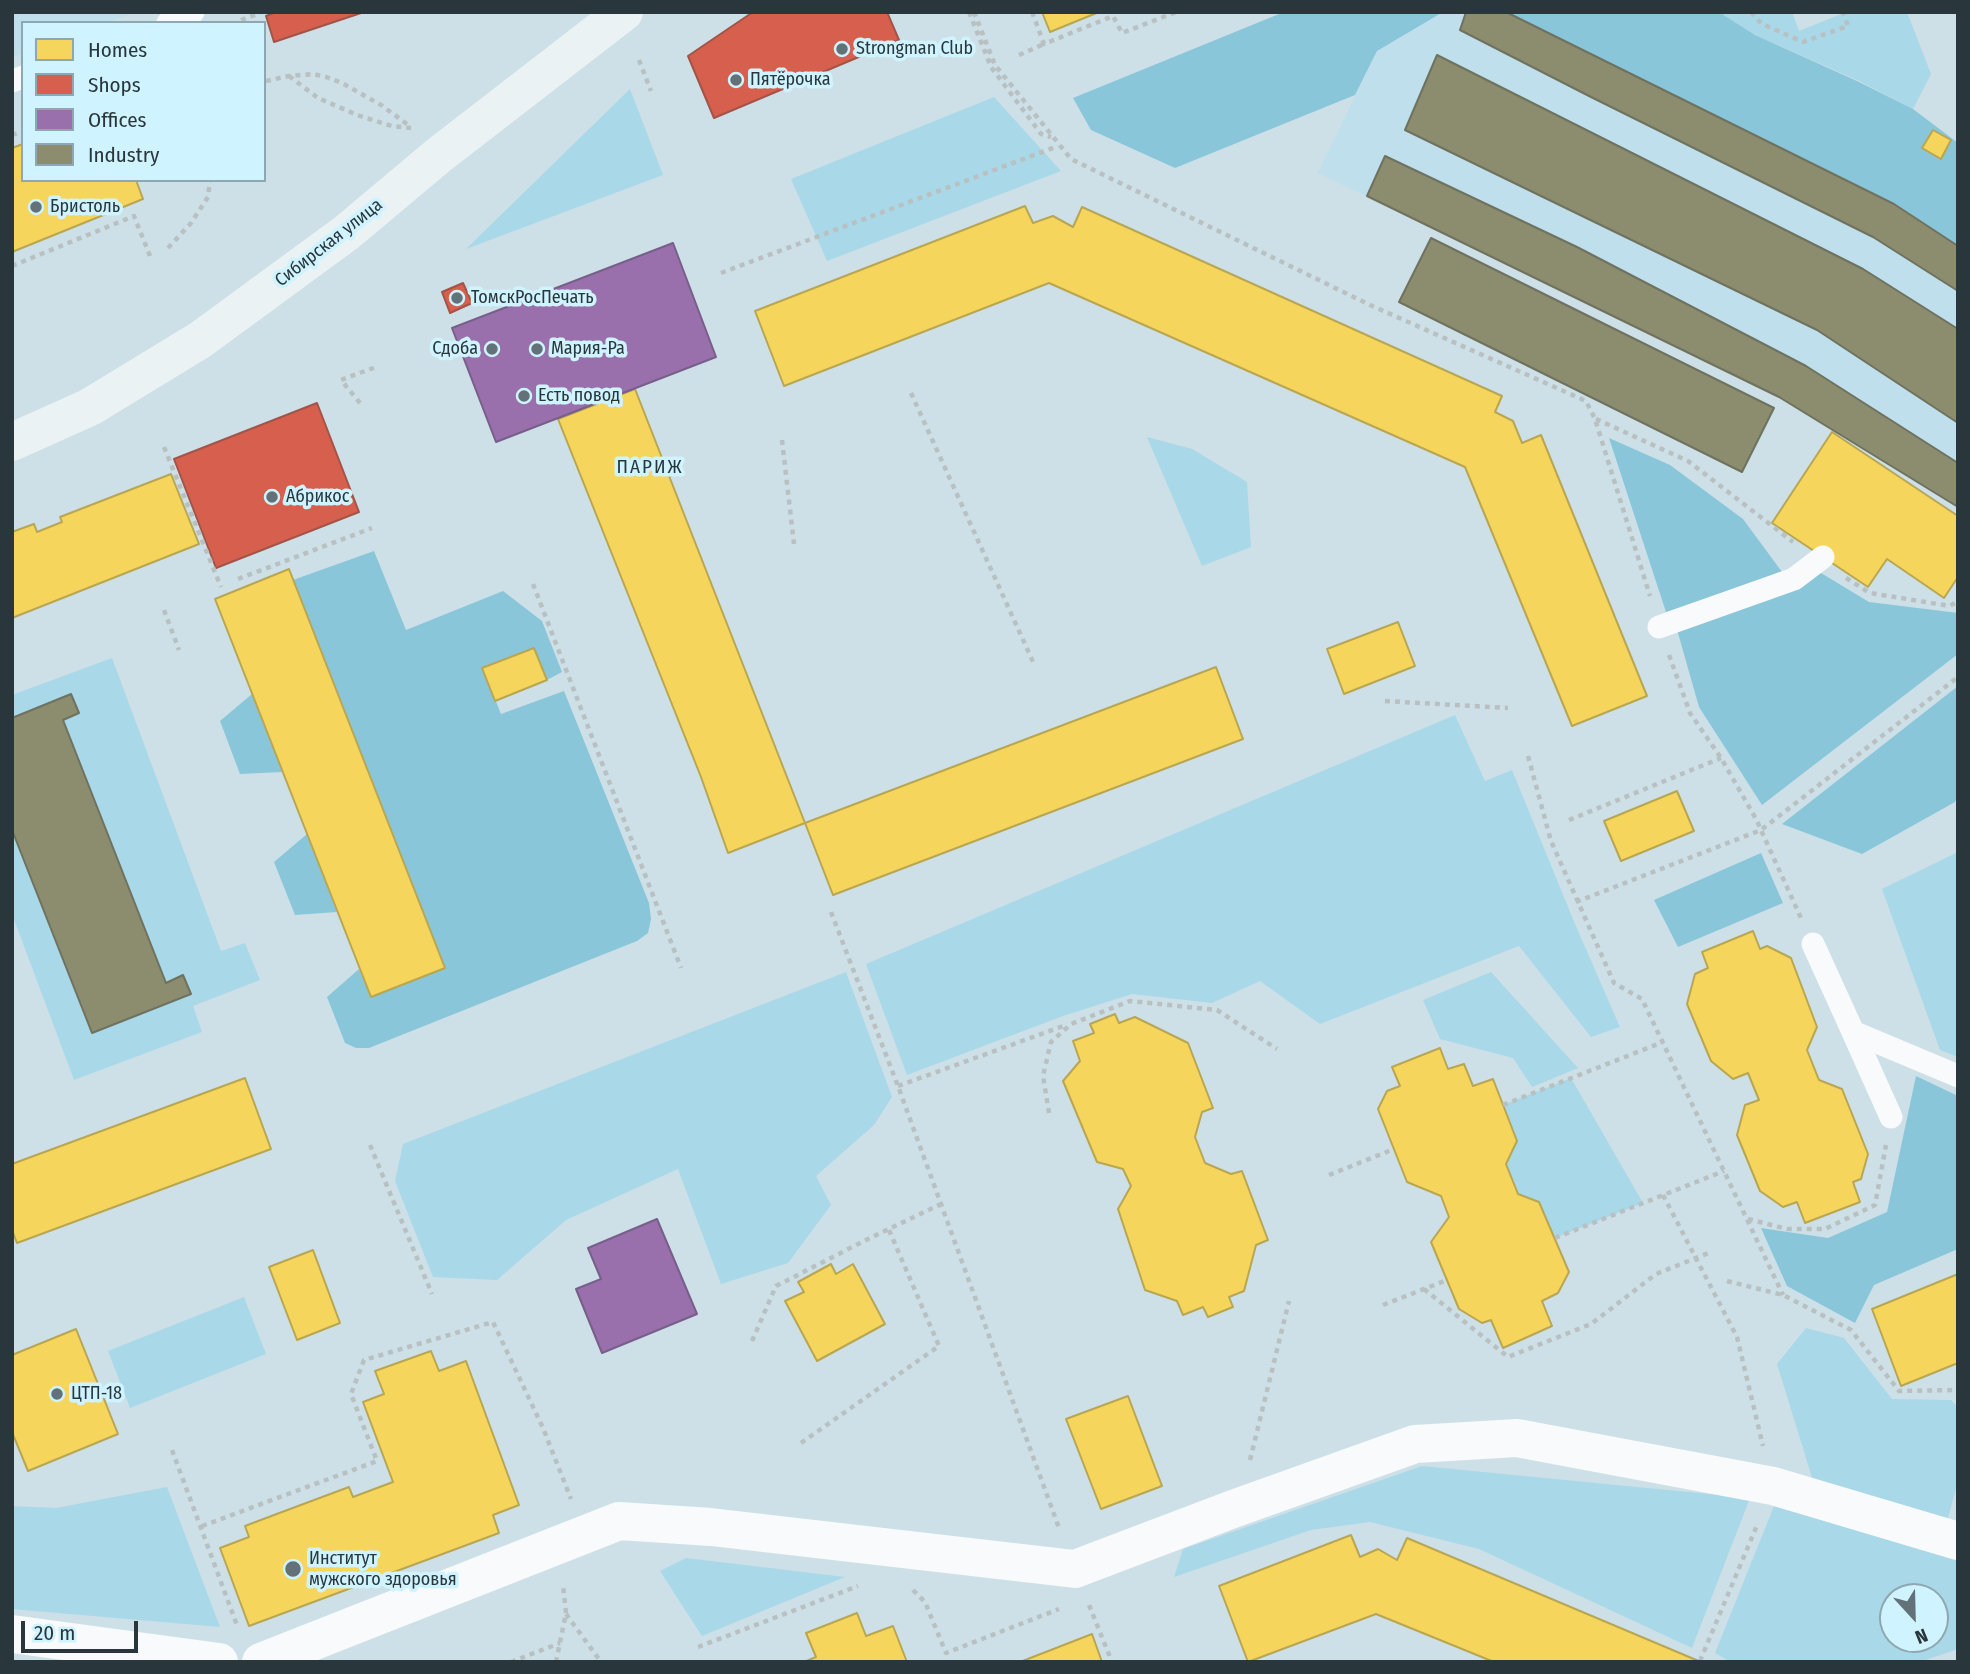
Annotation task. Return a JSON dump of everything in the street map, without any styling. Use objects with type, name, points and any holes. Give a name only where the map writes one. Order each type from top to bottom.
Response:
[{"type":"main road","name":"Сибирская улица","points":[[12,442],[90,407],[200,340],[346,233],[439,155],[624,12]]},
{"type":"street","points":[[261,1662],[619,1521],[710,1527],[1075,1569],[1415,1444],[1517,1438],[1773,1486],[1958,1541]]},
{"type":"street","points":[[12,1634],[219,1662]]},
{"type":"lane","points":[[172,21],[192,12]]},
{"type":"lane","points":[[1659,627],[1794,579],[1821,559]]},
{"type":"lane","points":[[1813,944],[1891,1117]]},
{"type":"lane","points":[[1853,1032],[1958,1076]]},
{"type":"path","points":[[972,12],[995,65],[1071,159],[1358,299],[1586,401],[1595,419],[1659,627],[1690,713],[1721,758],[1761,830],[1813,944]]},
{"type":"path","points":[[1032,12],[1044,44]]},
{"type":"path","points":[[1019,55],[1113,16],[1122,33],[1176,12]]},
{"type":"path","points":[[1751,12],[1762,24],[1803,42],[1848,26],[1843,12]]},
{"type":"path","points":[[639,60],[651,91]]},
{"type":"path","points":[[266,80],[289,76],[313,75],[342,83],[382,105],[412,128],[392,126],[357,115],[318,98],[289,76]]},
{"type":"path","points":[[721,273],[1058,146]]},
{"type":"path","points":[[168,248],[191,223],[208,197],[210,182]]},
{"type":"path","points":[[12,266],[134,216],[150,256]]},
{"type":"path","points":[[360,403],[341,380],[376,367]]},
{"type":"path","points":[[911,393],[1034,664]]},
{"type":"path","points":[[1595,419],[1688,461],[1769,525],[1870,593],[1950,606],[1958,601]]},
{"type":"path","points":[[782,440],[794,544]]},
{"type":"path","points":[[164,447],[221,587]]},
{"type":"path","points":[[238,579],[372,528]]},
{"type":"path","points":[[533,584],[681,968]]},
{"type":"path","points":[[164,610],[178,650]]},
{"type":"path","points":[[1577,902],[1761,830],[1958,677]]},
{"type":"path","points":[[1385,701],[1508,708]]},
{"type":"path","points":[[1528,756],[1551,841],[1614,983],[1642,999],[1783,1294]]},
{"type":"path","points":[[1569,820],[1721,758]]},
{"type":"path","points":[[831,912],[898,1086],[1058,1527]]},
{"type":"path","points":[[898,1086],[1130,1001],[1217,1010],[1277,1049]]},
{"type":"path","points":[[1049,1113],[1043,1076],[1051,1042],[1070,1024]]},
{"type":"path","points":[[1503,1105],[1663,1042]]},
{"type":"path","points":[[1747,1219],[1787,1229],[1825,1229],[1875,1205],[1891,1117]]},
{"type":"path","points":[[370,1145],[432,1294]]},
{"type":"path","points":[[1329,1175],[1394,1149]]},
{"type":"path","points":[[1555,1238],[1724,1171]]},
{"type":"path","points":[[1663,1195],[1737,1337],[1765,1455]]},
{"type":"path","points":[[752,1341],[776,1286],[941,1204]]},
{"type":"path","points":[[801,1443],[939,1346],[889,1230]]},
{"type":"path","points":[[1424,1289],[1508,1357],[1591,1324],[1656,1274],[1711,1252]]},
{"type":"path","points":[[1383,1305],[1447,1280]]},
{"type":"path","points":[[1727,1281],[1783,1294],[1851,1330],[1899,1391],[1958,1390]]},
{"type":"path","points":[[1233,1509],[1245,1483],[1289,1301]]},
{"type":"path","points":[[202,1527],[377,1461],[351,1394],[364,1360],[493,1322],[543,1428],[572,1502]]},
{"type":"path","points":[[172,1450],[227,1599]]},
{"type":"path","points":[[1700,1661],[1760,1517]]},
{"type":"path","points":[[556,1662],[566,1613],[559,1546]]},
{"type":"path","points":[[698,1647],[865,1583]]},
{"type":"path","points":[[902,1585],[925,1602],[946,1653],[1061,1608]]},
{"type":"path","points":[[566,1613],[601,1662]]},
{"type":"path","points":[[511,1662],[560,1643]]},
{"type":"shaded area","points":[[12,12],[135,12],[111,21],[21,21],[21,54],[12,57]]},
{"type":"shaded area","points":[[1284,12],[1443,12],[1377,51],[1355,95],[1175,168],[1091,130],[1073,98]]},
{"type":"shaded area","points":[[1443,12],[1506,12],[1894,204],[1958,246],[1958,507],[1779,397],[1318,173],[1377,51]]},
{"type":"shaded area","points":[[1506,12],[1719,12],[1755,35],[1913,109],[1958,143],[1958,246],[1894,203]]},
{"type":"shaded area","points":[[1719,12],[1792,12],[1799,31],[1846,12],[1907,12],[1931,74],[1913,109],[1857,80],[1755,35]]},
{"type":"shaded area","points":[[630,89],[663,175],[466,249]]},
{"type":"shaded area","points":[[994,97],[1061,171],[827,261],[791,179]]},
{"type":"shaded area","points":[[1147,437],[1192,449],[1247,482],[1251,547],[1202,566]]},
{"type":"shaded area","points":[[1609,438],[1670,465],[1743,519],[1782,572],[1666,612]]},
{"type":"shaded area","points":[[374,551],[406,630],[503,591],[542,621],[562,672],[547,680],[534,648],[483,669],[501,714],[564,691],[649,903],[651,919],[648,933],[637,941],[369,1048],[356,1048],[345,1043],[327,997],[359,969],[371,997],[444,968],[293,580]]},
{"type":"shaded area","points":[[1821,573],[1869,602],[1958,613],[1958,654],[1762,805],[1699,707],[1676,626]]},
{"type":"shaded area","points":[[112,658],[221,951],[245,943],[260,980],[193,1006],[202,1032],[74,1080],[12,914],[12,695]]},
{"type":"shaded area","points":[[1958,686],[1958,794],[1955,802],[1862,854],[1782,824]]},
{"type":"shaded area","points":[[252,694],[283,772],[240,774],[220,721]]},
{"type":"shaded area","points":[[1455,715],[1485,781],[1512,770],[1620,1027],[1591,1037],[1519,946],[1320,1024],[1260,981],[1212,1003],[1132,994],[1063,1016],[907,1075],[866,964]]},
{"type":"shaded area","points":[[307,834],[337,912],[295,915],[274,862]]},
{"type":"shaded area","points":[[1958,852],[1958,1057],[1940,1050],[1882,889]]},
{"type":"shaded area","points":[[1761,853],[1783,903],[1678,947],[1654,900]]},
{"type":"shaded area","points":[[846,972],[892,1097],[874,1125],[816,1176],[831,1205],[788,1263],[721,1284],[678,1169],[566,1220],[497,1280],[433,1277],[395,1181],[403,1144]]},
{"type":"shaded area","points":[[1491,972],[1578,1068],[1532,1087],[1513,1058],[1440,1039],[1423,1000]]},
{"type":"shaded area","points":[[1916,1076],[1958,1096],[1958,1249],[1874,1285],[1855,1323],[1787,1286],[1761,1228],[1828,1238],[1887,1212]]},
{"type":"shaded area","points":[[1571,1078],[1643,1203],[1555,1238],[1539,1202],[1518,1194],[1506,1164],[1517,1141],[1503,1105]]},
{"type":"shaded area","points":[[244,1297],[266,1354],[130,1408],[108,1351]]},
{"type":"shaded area","points":[[1806,1328],[1844,1338],[1892,1399],[1951,1400],[1958,1407],[1958,1482],[1947,1521],[1814,1484],[1777,1364]]},
{"type":"shaded area","points":[[1422,1466],[1750,1498],[1692,1648],[1479,1549],[1370,1522],[1311,1530],[1174,1577],[1183,1549]]},
{"type":"shaded area","points":[[167,1487],[220,1627],[12,1609],[12,1506],[56,1508]]},
{"type":"shaded area","points":[[1774,1506],[1958,1556],[1958,1649],[1949,1652],[1949,1583],[1879,1583],[1879,1653],[1946,1653],[1920,1662],[1730,1662],[1715,1653]]},
{"type":"shaded area","points":[[686,1558],[845,1577],[702,1636],[660,1571]]},
{"type":"building: Homes","points":[[1042,12],[1099,12],[1050,32]]},
{"type":"building: Homes","points":[[1933,130],[1951,140],[1941,159],[1922,148]]},
{"type":"building: Homes","points":[[21,145],[21,182],[137,182],[143,199],[12,252],[12,148]]},
{"type":"building: Homes","points":[[1025,206],[1033,223],[1053,216],[1073,227],[1082,207],[1502,396],[1495,412],[1513,421],[1522,443],[1541,435],[1647,696],[1572,726],[1465,467],[1049,283],[784,386],[755,311]]},
{"type":"building: Homes","points":[[635,389],[805,823],[728,853],[701,777],[558,419]]},
{"type":"building: Homes","points":[[1832,432],[1958,516],[1958,577],[1944,598],[1887,559],[1868,587],[1772,523]]},
{"type":"building: Homes","points":[[171,474],[199,544],[12,618],[12,532],[34,524],[37,532],[62,522],[60,517]]},
{"type":"building: Homes","points":[[289,569],[445,968],[371,997],[215,599]]},
{"type":"building: Homes","points":[[1398,622],[1415,666],[1344,694],[1327,649]]},
{"type":"building: Homes","points":[[534,648],[547,680],[495,701],[482,668]]},
{"type":"building: Homes","points":[[1216,667],[1243,739],[833,895],[805,823]]},
{"type":"building: Homes","points":[[1677,791],[1694,831],[1621,861],[1604,821]]},
{"type":"building: Homes","points":[[1753,931],[1760,949],[1767,946],[1791,958],[1817,1027],[1807,1050],[1819,1080],[1842,1089],[1868,1154],[1861,1179],[1853,1182],[1860,1202],[1805,1223],[1797,1202],[1783,1207],[1760,1191],[1737,1135],[1745,1105],[1759,1100],[1748,1073],[1733,1079],[1711,1061],[1687,1004],[1695,974],[1708,968],[1702,952]]},
{"type":"building: Homes","points":[[1115,1014],[1119,1023],[1135,1017],[1188,1043],[1213,1108],[1202,1112],[1195,1137],[1205,1163],[1231,1174],[1242,1171],[1268,1240],[1256,1245],[1244,1291],[1229,1297],[1233,1307],[1208,1317],[1203,1307],[1183,1315],[1177,1301],[1145,1290],[1118,1209],[1131,1186],[1123,1169],[1097,1162],[1063,1081],[1080,1061],[1073,1041],[1094,1033],[1090,1024]]},
{"type":"building: Homes","points":[[1440,1048],[1448,1069],[1464,1064],[1473,1086],[1493,1079],[1517,1141],[1506,1164],[1518,1194],[1539,1202],[1569,1272],[1558,1293],[1542,1301],[1552,1326],[1503,1348],[1491,1320],[1482,1323],[1459,1309],[1431,1242],[1449,1217],[1441,1196],[1407,1182],[1378,1109],[1387,1091],[1400,1086],[1392,1067]]},
{"type":"building: Homes","points":[[245,1078],[271,1149],[17,1243],[12,1230],[12,1164]]},
{"type":"building: Homes","points":[[313,1250],[340,1323],[297,1340],[269,1267]]},
{"type":"building: Homes","points":[[831,1264],[836,1274],[853,1264],[885,1324],[817,1361],[785,1301],[804,1292],[798,1282]]},
{"type":"building: Homes","points":[[1958,1274],[1958,1363],[1901,1386],[1872,1309]]},
{"type":"building: Homes","name":"ЦТП-18","points":[[76,1329],[118,1434],[28,1471],[12,1432],[12,1355]]},
{"type":"building: Homes","points":[[431,1351],[439,1371],[466,1361],[519,1505],[493,1515],[499,1533],[249,1626],[220,1548],[249,1537],[245,1526],[349,1487],[353,1497],[393,1482],[363,1402],[384,1394],[375,1371]]},
{"type":"building: Homes","points":[[1128,1396],[1162,1486],[1101,1509],[1066,1419]]},
{"type":"building: Homes","points":[[1351,1535],[1360,1557],[1378,1549],[1397,1560],[1407,1538],[1701,1662],[1494,1662],[1376,1614],[1248,1662],[1219,1586]]},
{"type":"building: Homes","points":[[857,1613],[866,1636],[893,1626],[907,1662],[804,1662],[816,1657],[806,1633]]},
{"type":"building: Homes","points":[[1092,1634],[1102,1662],[1020,1662]]},
{"type":"building: Shops","points":[[276,12],[364,12],[274,42],[266,16]]},
{"type":"building: Shops","points":[[753,12],[887,12],[899,40],[714,118],[688,56]]},
{"type":"building: Shops","name":"ТомскРосПечать","points":[[463,283],[472,303],[450,313],[442,292]]},
{"type":"building: Shops","points":[[317,403],[359,512],[216,568],[174,459]]},
{"type":"building: Offices","points":[[673,243],[716,357],[496,442],[452,328]]},
{"type":"building: Offices","points":[[657,1219],[697,1314],[602,1353],[576,1289],[601,1279],[588,1248]]},
{"type":"building: Industry","points":[[1466,12],[1506,12],[1894,204],[1958,246],[1958,291],[1873,237],[1460,30]]},
{"type":"building: Industry","points":[[1437,55],[1863,269],[1958,329],[1958,423],[1817,330],[1405,130]]},
{"type":"building: Industry","points":[[1385,156],[1577,247],[1806,366],[1958,463],[1958,507],[1779,397],[1367,196]]},
{"type":"building: Industry","points":[[1431,238],[1774,408],[1742,472],[1399,302]]},
{"type":"building: Industry","points":[[71,694],[79,713],[63,720],[166,983],[183,975],[191,994],[92,1033],[12,830],[12,718]]},
{"type":"place","name":"Strongman Club","points":[[842,49]]},
{"type":"place","name":"Пятёрочка","points":[[736,80]]},
{"type":"place","name":"Бристоль","points":[[36,207]]},
{"type":"place","name":"ТомскРосПечать","points":[[457,298]]},
{"type":"place","name":"Сдоба","points":[[492,349]]},
{"type":"place","name":"Мария-Ра","points":[[537,349]]},
{"type":"place","name":"Есть повод","points":[[524,396]]},
{"type":"place","name":"Абрикос","points":[[272,497]]},
{"type":"place","name":"ЦТП-18","points":[[57,1394]]},
{"type":"place","name":"Институт мужского здоровья","points":[[293,1569]]},
{"type":"district","name":"ПАРИЖ","points":[[650,468]]}]
